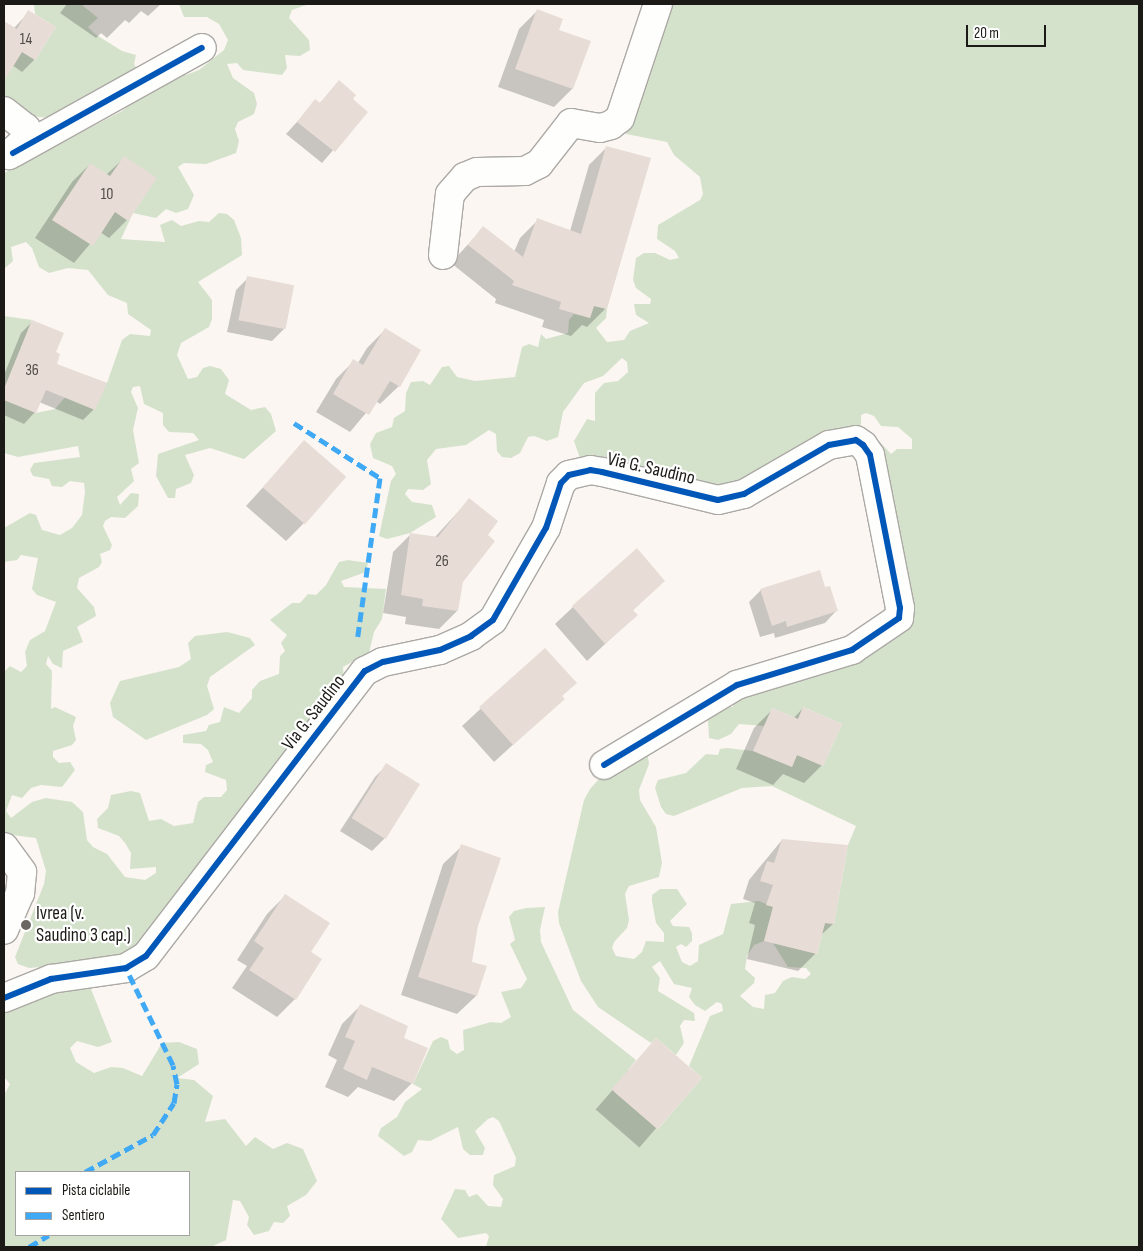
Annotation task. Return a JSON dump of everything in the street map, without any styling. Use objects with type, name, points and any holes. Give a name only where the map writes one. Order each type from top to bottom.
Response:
[{"type":"street","points":[[443,255],[450,194],[465,177],[477,172],[525,170],[539,164],[571,123],[600,128],[611,125],[620,118],[658,4]]},
{"type":"street","points":[[8,155],[202,48]]},
{"type":"street","points":[[4,111],[26,128],[24,140],[8,155]]},
{"type":"street","name":"Via G. Saudino","points":[[4,998],[51,979],[126,968],[146,956],[365,671],[383,662],[440,650],[471,636],[493,620],[546,528],[561,483],[569,475],[590,470],[602,472],[718,500],[744,494],[828,445],[849,440],[863,445],[870,455],[900,608],[899,618],[852,650],[737,685],[604,765]]},
{"type":"street","points":[[4,847],[22,872],[20,893],[4,930]]},
{"type":"green space","points":[[34,4],[82,5],[98,18],[88,27],[95,34],[122,51],[136,55],[134,64],[140,75],[59,119],[31,116],[4,101],[4,67],[10,71],[22,52],[35,60],[56,27],[35,14]]},
{"type":"green space","points":[[179,4],[309,4],[292,10],[289,18],[309,40],[310,50],[300,56],[285,55],[287,68],[282,75],[243,70],[237,63],[227,64],[233,78],[254,93],[257,104],[254,114],[238,122],[235,129],[239,141],[236,153],[206,164],[184,163],[178,167],[194,195],[188,209],[176,213],[166,209],[156,218],[133,213],[121,239],[165,242],[160,225],[172,220],[181,226],[199,221],[209,222],[219,213],[227,214],[234,220],[241,238],[242,255],[198,282],[212,300],[212,319],[209,327],[181,343],[177,355],[188,379],[197,377],[203,368],[210,366],[221,369],[229,380],[225,394],[251,410],[265,407],[271,414],[276,431],[244,459],[210,448],[185,455],[194,475],[191,483],[176,489],[175,498],[168,498],[156,476],[158,454],[199,440],[193,433],[169,432],[163,425],[163,413],[144,404],[140,386],[133,387],[131,392],[138,408],[133,430],[139,463],[131,469],[134,481],[117,497],[120,505],[131,493],[139,494],[138,506],[125,518],[111,517],[105,521],[103,526],[112,545],[110,550],[100,554],[102,562],[99,567],[79,578],[77,588],[94,607],[96,616],[77,627],[83,642],[63,651],[62,668],[53,664],[48,656],[46,664],[52,671],[51,709],[55,707],[76,717],[73,726],[76,740],[72,745],[53,751],[53,757],[59,763],[70,762],[75,770],[62,787],[41,785],[31,788],[22,798],[12,795],[6,811],[11,818],[32,802],[46,798],[72,802],[83,812],[87,840],[93,847],[107,854],[125,877],[145,880],[156,873],[156,867],[130,869],[131,853],[125,843],[119,836],[98,828],[97,819],[108,808],[111,795],[131,791],[140,793],[149,821],[161,819],[174,826],[193,823],[198,802],[204,797],[221,797],[227,790],[226,780],[205,772],[206,765],[213,762],[208,750],[201,744],[183,743],[183,735],[206,731],[209,725],[220,722],[224,707],[239,713],[252,698],[252,690],[260,681],[279,674],[280,656],[285,651],[281,643],[287,635],[270,620],[292,603],[300,603],[308,594],[316,595],[326,585],[339,562],[348,560],[368,563],[366,572],[341,581],[344,587],[386,589],[382,619],[374,632],[369,653],[343,667],[344,686],[149,943],[122,960],[29,968],[18,964],[15,957],[44,884],[46,871],[36,838],[4,834],[4,672],[10,666],[21,672],[27,666],[25,652],[30,640],[45,631],[56,602],[37,595],[32,589],[38,558],[21,555],[17,560],[4,562],[4,528],[30,513],[36,515],[42,530],[60,535],[72,528],[82,515],[85,492],[84,483],[70,481],[62,487],[52,486],[49,479],[33,476],[30,470],[34,463],[80,457],[78,446],[18,457],[4,453],[4,400],[36,413],[55,409],[67,395],[80,395],[88,376],[107,383],[122,340],[130,334],[150,336],[151,330],[128,314],[127,303],[108,295],[88,270],[68,268],[49,273],[39,267],[32,248],[26,242],[11,247],[13,261],[4,269],[4,173],[122,111],[163,76],[186,75],[199,70],[224,50],[228,40],[219,24],[207,17],[184,17]]},
{"type":"green space","points":[[667,4],[1139,4],[1139,1247],[486,1247],[489,1236],[486,1233],[458,1238],[441,1219],[455,1189],[465,1190],[469,1197],[477,1194],[488,1206],[501,1207],[503,1199],[493,1185],[494,1175],[515,1166],[516,1158],[499,1121],[493,1117],[488,1119],[475,1131],[485,1148],[483,1155],[470,1155],[463,1149],[458,1127],[430,1141],[418,1140],[412,1152],[404,1156],[378,1136],[381,1128],[397,1117],[405,1102],[422,1089],[413,1084],[433,1041],[441,1037],[448,1040],[450,1049],[457,1054],[464,1050],[463,1030],[491,1022],[501,1023],[511,1017],[501,992],[521,988],[527,979],[510,944],[515,940],[509,917],[514,911],[545,907],[540,930],[541,942],[573,1010],[636,1060],[628,1070],[630,1073],[614,1092],[658,1129],[702,1078],[689,1066],[710,1016],[723,1011],[722,1004],[717,1002],[705,1011],[695,1005],[689,997],[692,988],[674,984],[660,961],[652,967],[660,978],[658,991],[694,1013],[695,1021],[684,1020],[680,1026],[684,1043],[676,1055],[656,1038],[651,1043],[598,1007],[581,981],[559,923],[558,912],[584,800],[590,789],[607,770],[647,750],[649,764],[639,790],[640,800],[656,827],[662,863],[659,877],[629,886],[625,894],[629,920],[627,928],[614,942],[612,948],[616,956],[634,959],[642,952],[646,941],[664,942],[664,933],[656,923],[652,895],[660,889],[677,889],[687,904],[670,921],[673,926],[689,927],[692,933],[692,941],[686,947],[681,944],[676,947],[682,962],[690,966],[698,961],[699,945],[723,934],[731,904],[759,901],[773,907],[764,941],[754,945],[747,956],[745,969],[755,978],[754,983],[740,996],[753,1007],[764,1009],[765,995],[775,993],[783,981],[792,977],[805,979],[811,974],[806,968],[788,967],[773,943],[817,954],[825,923],[834,924],[848,845],[856,826],[772,786],[742,788],[674,816],[666,814],[661,807],[655,788],[658,780],[686,773],[706,754],[718,755],[720,749],[727,748],[753,751],[792,767],[797,755],[823,766],[842,724],[803,707],[798,719],[772,708],[764,726],[739,724],[731,734],[718,740],[709,738],[708,720],[711,712],[721,706],[733,707],[734,699],[864,658],[901,632],[873,444],[879,441],[891,454],[897,449],[912,449],[912,439],[898,427],[881,426],[874,416],[866,413],[861,415],[861,424],[855,434],[722,492],[580,458],[574,441],[587,419],[595,421],[595,393],[604,383],[618,381],[628,372],[627,362],[622,358],[603,376],[584,383],[563,412],[558,437],[547,441],[534,436],[528,437],[520,453],[511,458],[502,457],[497,451],[496,434],[489,430],[466,445],[436,449],[427,460],[431,484],[423,490],[408,489],[405,494],[412,502],[432,505],[436,517],[410,533],[387,539],[379,536],[391,481],[396,474],[392,466],[373,458],[370,444],[376,433],[392,427],[394,418],[405,411],[406,393],[411,382],[423,381],[430,385],[442,367],[449,366],[457,377],[475,381],[515,377],[522,347],[529,344],[538,347],[541,334],[546,339],[568,333],[569,320],[574,314],[590,318],[594,306],[607,309],[606,318],[596,328],[607,342],[624,340],[630,331],[649,323],[636,315],[634,304],[650,304],[651,299],[636,288],[633,280],[636,258],[644,253],[655,253],[670,260],[679,258],[675,251],[657,239],[658,225],[700,200],[703,194],[700,177],[674,155],[667,142],[626,134],[623,128]]},
{"type":"green space","points":[[4,316],[32,320],[4,389]]},
{"type":"green space","points":[[227,632],[250,638],[255,645],[210,677],[207,686],[214,709],[207,715],[146,740],[113,717],[110,703],[120,681],[179,667],[191,659],[188,643],[195,636]]},
{"type":"green space","points":[[89,984],[112,1042],[98,1047],[77,1041],[70,1048],[76,1062],[94,1073],[111,1067],[123,1068],[142,1076],[162,1043],[179,1042],[197,1049],[199,1064],[177,1078],[194,1080],[213,1096],[205,1122],[225,1119],[246,1146],[255,1137],[273,1149],[287,1143],[303,1149],[317,1181],[306,1195],[287,1206],[290,1216],[283,1223],[274,1222],[269,1231],[254,1235],[247,1225],[249,1217],[240,1201],[233,1200],[226,1240],[211,1247],[4,1247],[4,1095],[10,1084],[4,1077],[4,1008],[62,987]]},
{"type":"building","points":[[537,9],[563,19],[559,30],[591,41],[573,89],[515,69]]},
{"type":"building","points":[[28,10],[56,27],[35,60],[22,52],[4,81],[4,21],[17,29]]},
{"type":"building","points":[[339,80],[356,95],[353,99],[368,112],[335,152],[297,122],[315,99],[320,103]]},
{"type":"building","points":[[606,146],[651,158],[607,309],[594,306],[590,318],[559,309],[561,302],[512,285],[514,281],[468,245],[483,226],[523,257],[537,218],[581,234]]},
{"type":"building","points":[[124,156],[157,178],[128,221],[115,212],[93,246],[52,220],[90,163],[110,176]]},
{"type":"building","points":[[247,276],[294,285],[286,329],[238,320]]},
{"type":"building","points":[[32,320],[64,333],[56,352],[60,354],[57,364],[107,383],[95,410],[46,390],[36,413],[4,400],[4,389]]},
{"type":"building","points":[[385,328],[421,350],[400,387],[390,381],[369,415],[333,394],[353,359],[363,365]]},
{"type":"building","points":[[304,440],[346,477],[305,524],[263,488]]},
{"type":"building","points":[[469,498],[498,521],[488,535],[495,541],[463,582],[458,611],[422,606],[423,599],[401,595],[410,533],[438,537]]},
{"type":"building","points":[[637,548],[665,581],[633,610],[638,615],[605,644],[572,606]]},
{"type":"building","points":[[820,570],[825,587],[830,586],[838,611],[787,627],[786,621],[772,626],[760,589]]},
{"type":"building","points":[[545,648],[577,683],[562,696],[565,699],[513,745],[479,707]]},
{"type":"building","points":[[803,707],[842,724],[823,766],[797,755],[792,767],[753,751],[772,708],[798,719]]},
{"type":"building","points":[[386,763],[420,784],[385,839],[352,818]]},
{"type":"building","points":[[782,839],[848,845],[834,924],[825,923],[817,954],[764,941],[773,907],[766,905],[773,885],[760,881],[767,861],[774,863]]},
{"type":"building","points":[[461,844],[501,858],[478,926],[472,962],[487,966],[477,996],[418,977]]},
{"type":"building","points":[[285,894],[330,923],[311,952],[322,959],[296,1000],[249,970],[264,948],[254,941]]},
{"type":"building","points":[[360,1004],[408,1026],[404,1038],[428,1048],[413,1084],[372,1067],[367,1080],[343,1069],[355,1041],[345,1037]]},
{"type":"building","points":[[656,1038],[702,1078],[657,1129],[611,1089]]},
{"type":"marked path","points":[[294,423],[380,478],[357,641]]},
{"type":"marked path","points":[[87,1171],[153,1135],[174,1103],[177,1084],[173,1065],[126,968]]},
{"type":"marked path","points":[[29,1247],[47,1236]]},
{"type":"cycle path","points":[[13,153],[202,48]]},
{"type":"cycle path","points":[[4,998],[51,979],[126,968],[146,956],[365,671],[383,662],[440,650],[471,636],[493,620],[546,528],[561,483],[569,475],[590,470],[602,472],[718,500],[744,494],[829,445],[856,440],[863,445],[870,455],[900,608],[899,618],[852,650],[737,685],[604,765]]},
{"type":"place","name":"Ivrea (v. Saudino 3 cap.)","points":[[26,925]]}]
